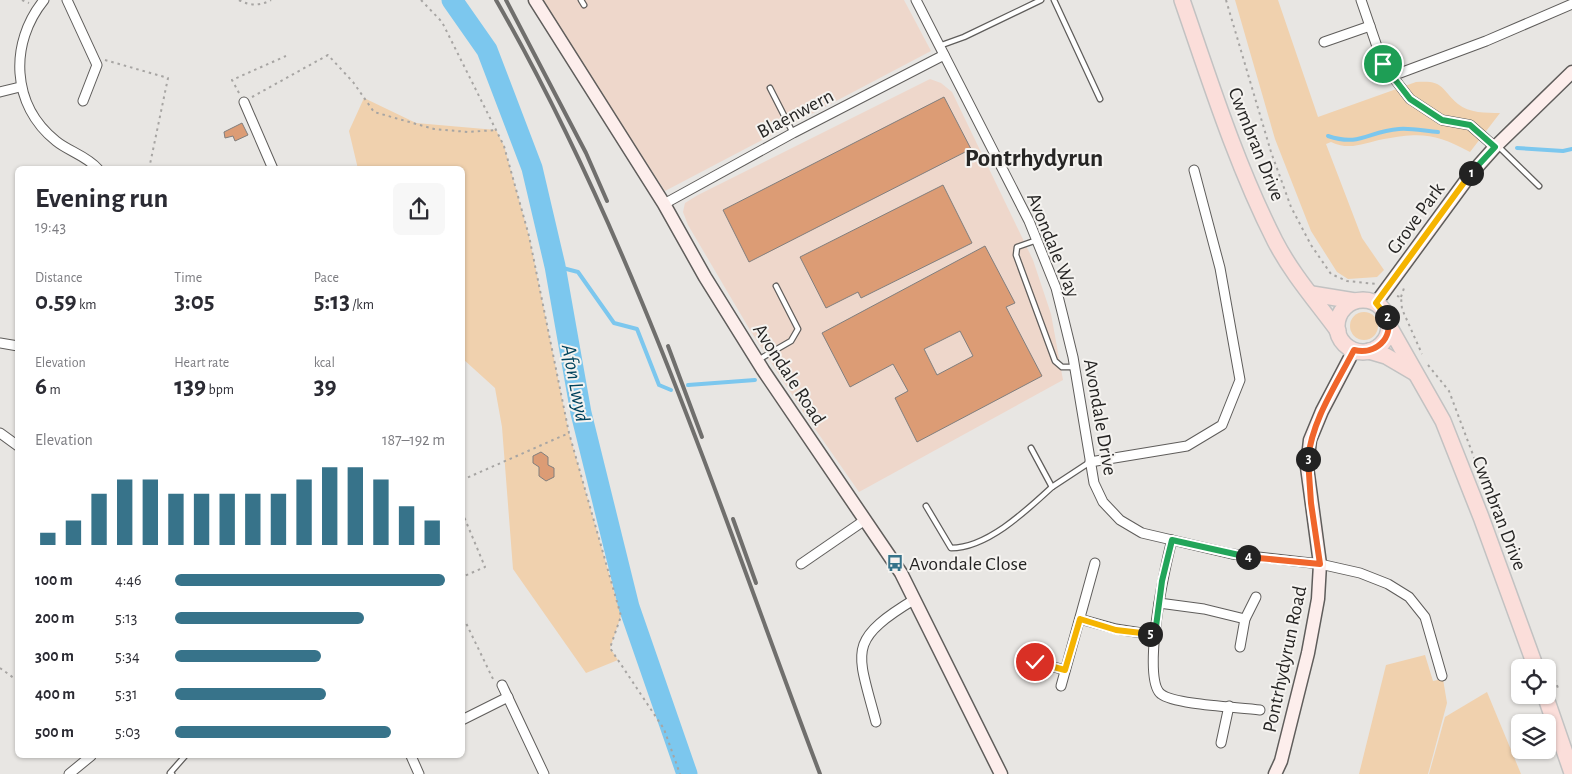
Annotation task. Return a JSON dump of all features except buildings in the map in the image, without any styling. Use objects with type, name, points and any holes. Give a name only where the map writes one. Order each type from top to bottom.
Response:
[{"type":"main road","name":"Cwmbran Drive","points":[[1182,0],[1234,148],[1275,241],[1296,276],[1312,294],[1338,331]]},
{"type":"main road","points":[[1312,294],[1355,301],[1370,300],[1386,313],[1389,326],[1386,339],[1376,349],[1361,351]]},
{"type":"main road","points":[[1355,301],[1341,313],[1337,322],[1341,339],[1361,351],[1389,357],[1418,376]]},
{"type":"main road","name":"Cwmbran Drive","points":[[1389,326],[1443,421],[1481,517],[1533,659]]},
{"type":"main road","points":[[1548,704],[1572,773]]},
{"type":"street","points":[[44,0],[30,21],[22,44],[19,60],[20,88],[43,128],[56,142],[93,166]]},
{"type":"street","points":[[67,0],[98,65],[83,101]]},
{"type":"street","name":"Avondale Road","points":[[535,0],[664,204],[705,277],[757,360],[898,568],[1002,774]]},
{"type":"street","name":"Avondale Way","points":[[916,0],[1037,240],[1056,288],[1063,316]]},
{"type":"street","points":[[1361,0],[1383,64],[1410,99],[1442,120],[1470,125],[1496,146]]},
{"type":"street","points":[[1392,76],[1486,41],[1572,4]]},
{"type":"street","points":[[1324,42],[1370,26]]},
{"type":"street","name":"Blaenwern","points":[[664,204],[941,50]]},
{"type":"street","name":"Grove Park","points":[[1376,303],[1470,175],[1496,146],[1572,72]]},
{"type":"street","points":[[0,92],[20,88]]},
{"type":"street","points":[[244,102],[271,166]]},
{"type":"street","points":[[1090,462],[1187,446],[1222,425],[1240,380],[1220,268],[1194,170]]},
{"type":"street","name":"Avondale Drive","points":[[1063,316],[1075,367],[1094,483],[1103,502],[1120,520],[1142,533],[1232,554],[1320,564],[1360,574],[1388,584],[1409,597],[1425,617],[1442,676]]},
{"type":"street","points":[[0,343],[15,346]]},
{"type":"street","name":"Pontrhydyrun Road","points":[[1275,774],[1281,761],[1308,653],[1318,599],[1320,564],[1307,467],[1310,440],[1322,411],[1361,351]]},
{"type":"street","points":[[0,433],[15,444]]},
{"type":"street","points":[[801,564],[865,520]]},
{"type":"street","points":[[1172,540],[1159,602],[1155,634],[1153,674],[1156,689],[1169,698],[1183,701],[1260,710]]},
{"type":"street","points":[[1061,686],[1095,563]]},
{"type":"street","points":[[1240,647],[1245,619],[1256,597]]},
{"type":"street","points":[[876,722],[862,667],[862,648],[876,625],[915,600]]},
{"type":"street","points":[[1159,602],[1204,609],[1245,619]]},
{"type":"street","points":[[1080,619],[1116,630],[1155,634]]},
{"type":"street","points":[[1035,662],[1065,670]]},
{"type":"street","points":[[502,685],[544,774]]},
{"type":"street","points":[[465,718],[508,697]]},
{"type":"street","points":[[1221,743],[1229,706]]},
{"type":"street","points":[[69,774],[89,758]]},
{"type":"street","points":[[412,758],[419,774]]},
{"type":"lane","points":[[941,50],[1040,0]]},
{"type":"lane","points":[[1054,0],[1100,99]]},
{"type":"lane","points":[[770,88],[793,133]]},
{"type":"lane","points":[[1496,146],[1539,186]]},
{"type":"lane","points":[[1037,240],[1017,246],[1016,255],[1055,361],[1062,367],[1075,367]]},
{"type":"lane","points":[[757,360],[791,341],[798,329],[776,286]]},
{"type":"lane","points":[[1031,448],[1052,487]]},
{"type":"lane","points":[[926,506],[950,548],[965,548],[1016,520],[1052,487],[1090,462]]},
{"type":"lane","points":[[172,774],[170,773],[183,758]]},
{"type":"path","points":[[239,0],[247,5],[263,4],[270,0]]},
{"type":"path","points":[[421,0],[442,22],[504,146],[529,236],[570,433],[621,616],[610,648],[664,729],[680,774]]},
{"type":"path","points":[[286,56],[232,80],[244,102],[272,84],[328,55],[353,82],[374,112],[434,129],[468,132],[496,130]]},
{"type":"path","points":[[93,56],[168,78],[150,166]]},
{"type":"path","points":[[465,479],[570,433]]},
{"type":"path","points":[[465,519],[485,567],[465,576]]},
{"type":"path","points":[[465,621],[493,680],[502,685]]},
{"type":"path","points":[[0,668],[15,679]]},
{"type":"shaded area","points":[[540,0],[904,0],[931,51],[665,191]]},
{"type":"shaded area","points":[[1235,0],[1278,0],[1318,117],[1416,82],[1432,82],[1441,86],[1458,104],[1472,111],[1500,113],[1470,152],[1448,141],[1419,135],[1384,139],[1351,146],[1338,145],[1331,142],[1326,144],[1362,238],[1384,270],[1377,277],[1348,279],[1337,272],[1311,231],[1275,139]]},
{"type":"shaded area","points":[[930,79],[941,83],[952,92],[1033,260],[1051,314],[1063,380],[859,492],[804,413],[750,330],[688,225],[683,212],[685,203],[698,195]]},
{"type":"shaded area","points":[[364,98],[416,123],[496,130],[504,146],[529,236],[569,433],[621,616],[610,648],[618,660],[586,673],[513,569],[502,427],[495,388],[465,361],[465,166],[357,166],[349,131]]},
{"type":"shaded area","points":[[1364,312],[1374,316],[1378,326],[1374,336],[1364,340],[1354,336],[1350,326],[1354,316]]},
{"type":"shaded area","points":[[1425,655],[1433,681],[1443,679],[1447,703],[1428,774],[1359,774],[1386,665]]},
{"type":"shaded area","points":[[1487,692],[1511,750],[1511,759],[1515,759],[1521,774],[1429,774],[1445,717]]},
{"type":"waterway","name":"Afon Lwyd","points":[[452,0],[487,50],[532,168],[555,266],[581,413],[629,607],[687,774]]},
{"type":"waterway","points":[[1328,136],[1349,140],[1399,129],[1438,132]]},
{"type":"waterway","points":[[1517,148],[1563,151],[1572,149]]},
{"type":"waterway","points":[[555,266],[578,272],[614,323],[637,329],[659,385],[671,390]]},
{"type":"waterway","points":[[688,385],[755,380]]},
{"type":"railway","points":[[496,0],[546,93],[592,187],[634,283],[711,478],[820,774]]},
{"type":"railway","points":[[506,0],[586,153],[607,201]]},
{"type":"railway","points":[[668,346],[702,437]]},
{"type":"railway","points":[[733,519],[756,583]]},
{"type":"place","name":"Avondale Close","points":[[895,563]]},
{"type":"district","name":"Pontrhydyrun","points":[[1034,157]]},
{"type":"route","points":[[1035,662],[1065,670],[1080,619],[1116,630],[1155,634],[1162,581],[1172,540],[1268,560],[1320,564],[1307,467],[1310,440],[1322,411],[1354,350],[1361,352],[1376,349],[1386,339],[1389,326],[1388,319],[1386,313],[1376,303],[1470,175],[1495,147],[1470,125],[1442,120],[1410,99],[1383,64]]}]
